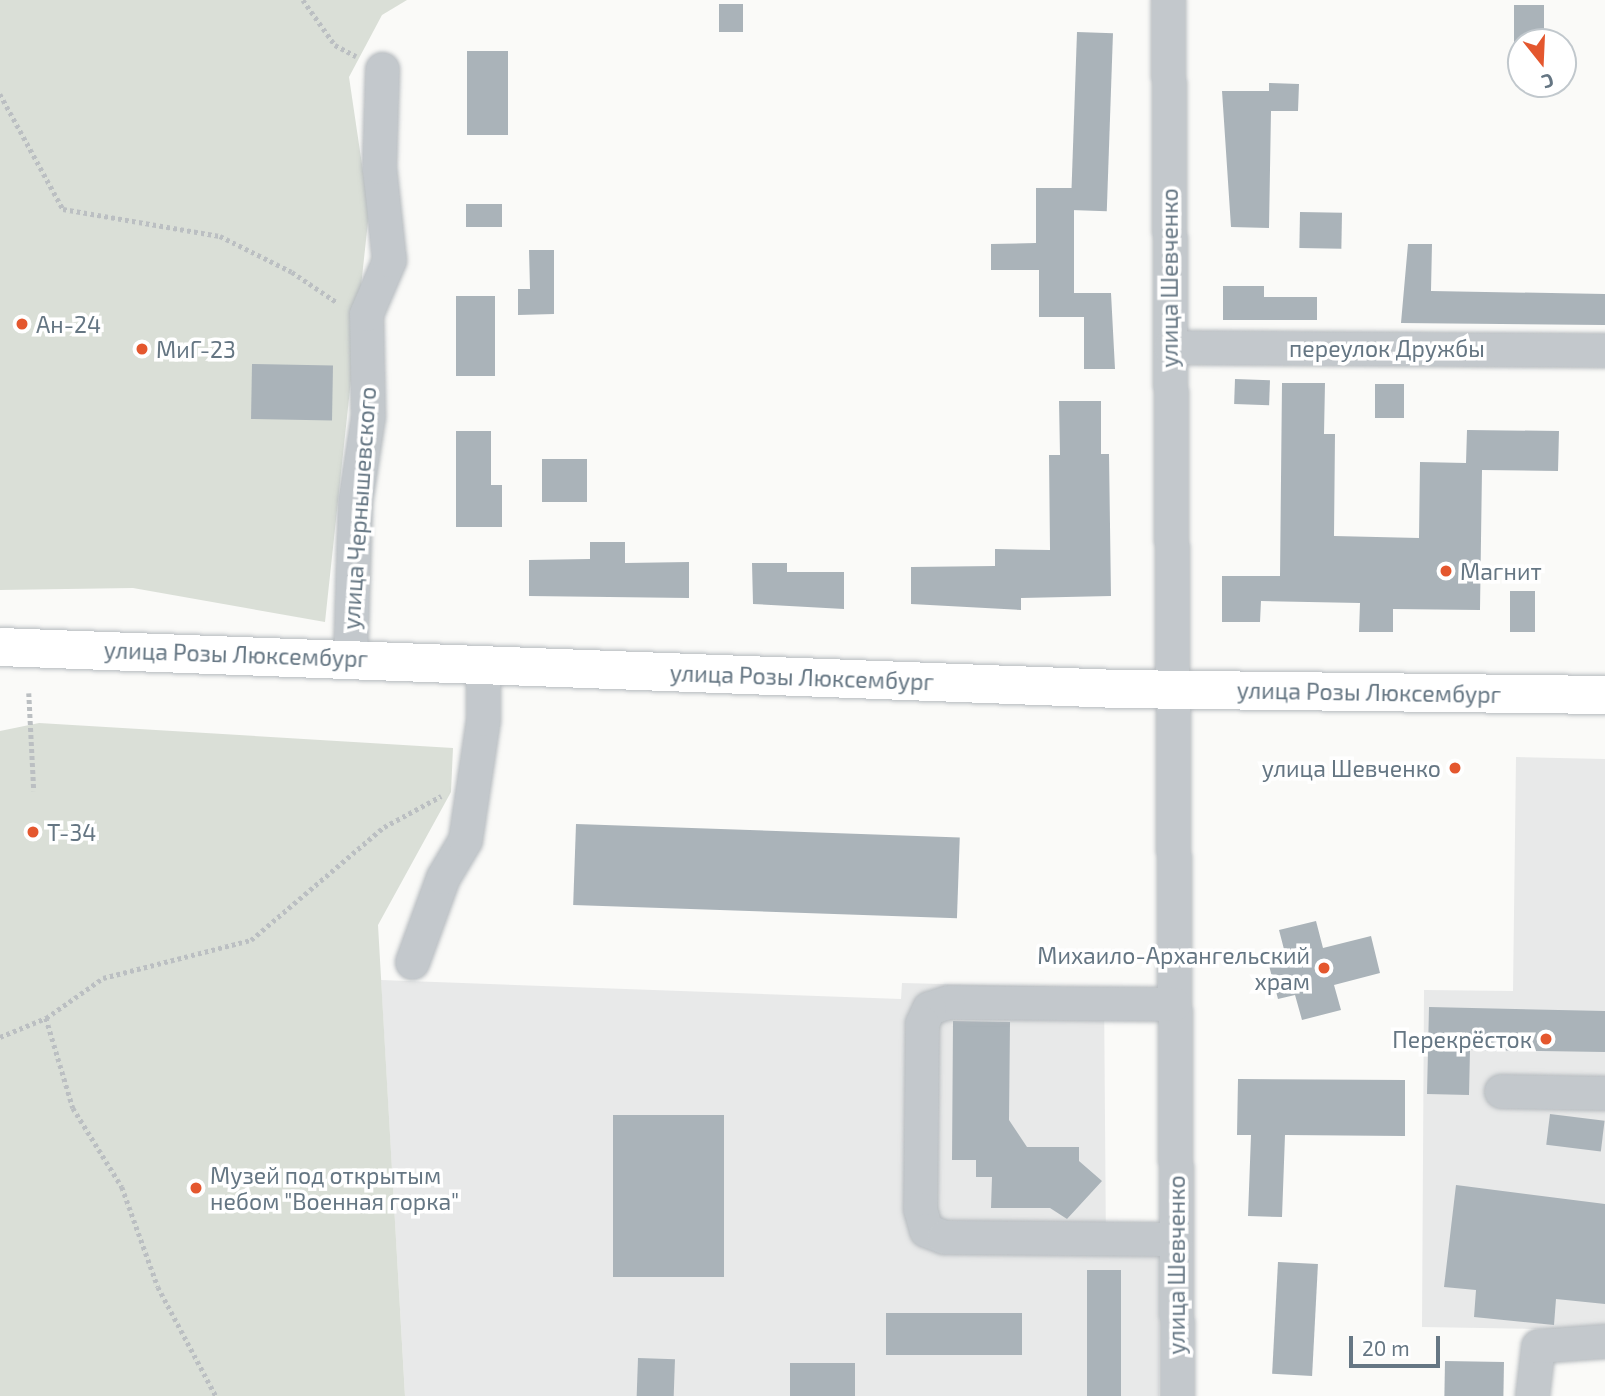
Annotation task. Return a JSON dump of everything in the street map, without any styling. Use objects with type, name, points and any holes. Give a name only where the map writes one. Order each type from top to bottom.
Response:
[{"type":"main road","name":"улица Розы Люксембург","points":[[0,647],[1171,690],[1605,695]]},
{"type":"street","name":"улица Шевченко","points":[[1168,0],[1177,1396]]},
{"type":"street","name":"улица Чернышевского","points":[[350,659],[355,501],[369,416],[366,314],[389,260],[379,167],[382,68]]},
{"type":"street","name":"переулок Дружбы","points":[[1170,346],[1605,349]]},
{"type":"street","points":[[412,961],[443,877],[465,840],[475,778],[483,664]]},
{"type":"street","points":[[1174,1004],[947,1002],[929,1008],[922,1023],[920,1209],[926,1230],[944,1237],[1176,1239]]},
{"type":"street","points":[[1501,1091],[1605,1093]]},
{"type":"street","points":[[1532,1396],[1538,1346],[1605,1341]]},
{"type":"path","points":[[303,0],[335,45],[382,68]]},
{"type":"path","points":[[0,94],[63,209],[220,236],[292,272],[344,308],[366,314]]},
{"type":"path","points":[[29,693],[34,791]]},
{"type":"path","points":[[0,1037],[46,1018],[103,978],[251,940],[384,827],[475,778]]},
{"type":"path","points":[[46,1018],[73,1108],[122,1188],[158,1286],[216,1396]]},
{"type":"shaded area","points":[[0,0],[407,0],[382,15],[349,77],[369,212],[325,622],[133,588],[0,590]]},
{"type":"shaded area","name":"Музей под открытым небом \"Военная горка\"","points":[[39,723],[453,748],[451,792],[378,925],[405,1396],[0,1396],[0,731]]},
{"type":"shaded area","points":[[1516,757],[1605,759],[1605,1330],[1422,1327],[1424,990],[1513,991]]},
{"type":"shaded area","points":[[381,980],[901,999],[902,983],[1104,988],[1106,1250],[1160,1251],[1159,1396],[405,1396]]},
{"type":"building","points":[[719,4],[743,4],[743,32],[719,32]]},
{"type":"building","points":[[1514,5],[1544,5],[1544,28],[1514,28]]},
{"type":"building","points":[[1077,32],[1113,33],[1107,211],[1071,210]]},
{"type":"building","points":[[467,51],[508,51],[508,135],[467,135]]},
{"type":"building","points":[[1269,83],[1299,84],[1298,111],[1271,111],[1269,228],[1231,227],[1222,91],[1269,91]]},
{"type":"building","points":[[1036,188],[1074,188],[1074,293],[1111,293],[1115,369],[1084,369],[1084,317],[1039,317],[1039,270],[991,270],[991,244],[1036,243]]},
{"type":"building","points":[[466,204],[502,204],[502,227],[466,227]]},
{"type":"building","points":[[1300,212],[1342,213],[1341,249],[1299,248]]},
{"type":"building","points":[[1408,244],[1432,244],[1431,291],[1605,294],[1605,325],[1401,323]]},
{"type":"building","points":[[529,250],[554,250],[554,314],[518,315],[518,289],[530,289]]},
{"type":"building","points":[[1223,286],[1264,286],[1264,297],[1317,297],[1317,320],[1223,320]]},
{"type":"building","points":[[456,296],[495,296],[495,376],[456,376]]},
{"type":"building","points":[[252,364],[333,365],[332,420],[251,419]]},
{"type":"building","points":[[1235,379],[1270,380],[1269,405],[1234,404]]},
{"type":"building","points":[[1282,383],[1325,383],[1324,434],[1335,434],[1334,536],[1419,538],[1420,462],[1466,463],[1467,430],[1559,431],[1558,471],[1482,470],[1480,610],[1393,609],[1393,632],[1359,632],[1360,603],[1261,601],[1260,622],[1222,622],[1222,576],[1280,576]]},
{"type":"building","points":[[1375,384],[1404,384],[1404,418],[1375,418]]},
{"type":"building","points":[[1059,401],[1101,401],[1101,454],[1109,454],[1111,596],[1021,598],[1021,610],[911,604],[911,567],[995,566],[995,549],[1050,550],[1049,455],[1060,455]]},
{"type":"building","points":[[456,431],[491,431],[491,485],[502,485],[502,527],[456,527]]},
{"type":"building","points":[[542,459],[587,459],[587,502],[542,502]]},
{"type":"building","points":[[590,542],[625,542],[625,563],[689,562],[689,598],[529,596],[529,560],[590,559]]},
{"type":"building","points":[[752,563],[787,563],[787,572],[844,572],[844,609],[753,604]]},
{"type":"building","points":[[1510,591],[1535,591],[1535,632],[1510,632]]},
{"type":"building","points":[[576,824],[960,837],[957,918],[573,905]]},
{"type":"building","name":"Михаило-Архангельский храм","points":[[1316,921],[1323,948],[1371,936],[1380,973],[1334,985],[1341,1010],[1302,1020],[1295,995],[1278,999],[1268,962],[1286,957],[1279,930]]},
{"type":"building","points":[[1429,1007],[1605,1011],[1605,1052],[1470,1050],[1469,1095],[1427,1094]]},
{"type":"building","points":[[953,1021],[1010,1022],[1009,1120],[1027,1147],[1079,1147],[1079,1161],[1102,1181],[1067,1219],[1050,1208],[991,1208],[992,1177],[976,1177],[976,1160],[952,1160]]},
{"type":"building","points":[[1238,1079],[1405,1080],[1405,1136],[1285,1135],[1282,1217],[1248,1216],[1251,1135],[1237,1135]]},
{"type":"building","points":[[1550,1114],[1605,1121],[1601,1151],[1546,1145]]},
{"type":"building","points":[[613,1115],[724,1115],[724,1277],[613,1277]]},
{"type":"building","points":[[1456,1185],[1605,1204],[1605,1304],[1556,1299],[1554,1325],[1474,1317],[1476,1290],[1444,1287]]},
{"type":"building","points":[[1278,1262],[1318,1264],[1312,1376],[1272,1374]]},
{"type":"building","points":[[1087,1270],[1121,1270],[1121,1396],[1087,1396]]},
{"type":"building","points":[[886,1313],[1022,1313],[1022,1355],[886,1355]]},
{"type":"building","points":[[638,1358],[675,1359],[674,1396],[637,1396]]},
{"type":"building","points":[[1445,1361],[1504,1362],[1503,1396],[1444,1396]]},
{"type":"building","points":[[790,1363],[855,1363],[855,1396],[790,1396]]},
{"type":"place","name":"Ан-24","points":[[22,324]]},
{"type":"place","name":"МиГ-23","points":[[142,349]]},
{"type":"place","name":"Магнит","points":[[1446,571]]},
{"type":"place","name":"улица Шевченко","points":[[1455,768]]},
{"type":"place","name":"Т-34","points":[[33,832]]},
{"type":"place","name":"Михаило-Архангельский храм","points":[[1324,968]]},
{"type":"place","name":"Перекрёсток","points":[[1546,1039]]},
{"type":"place","name":"Музей под открытым небом \"Военная горка\"","points":[[196,1188]]}]
